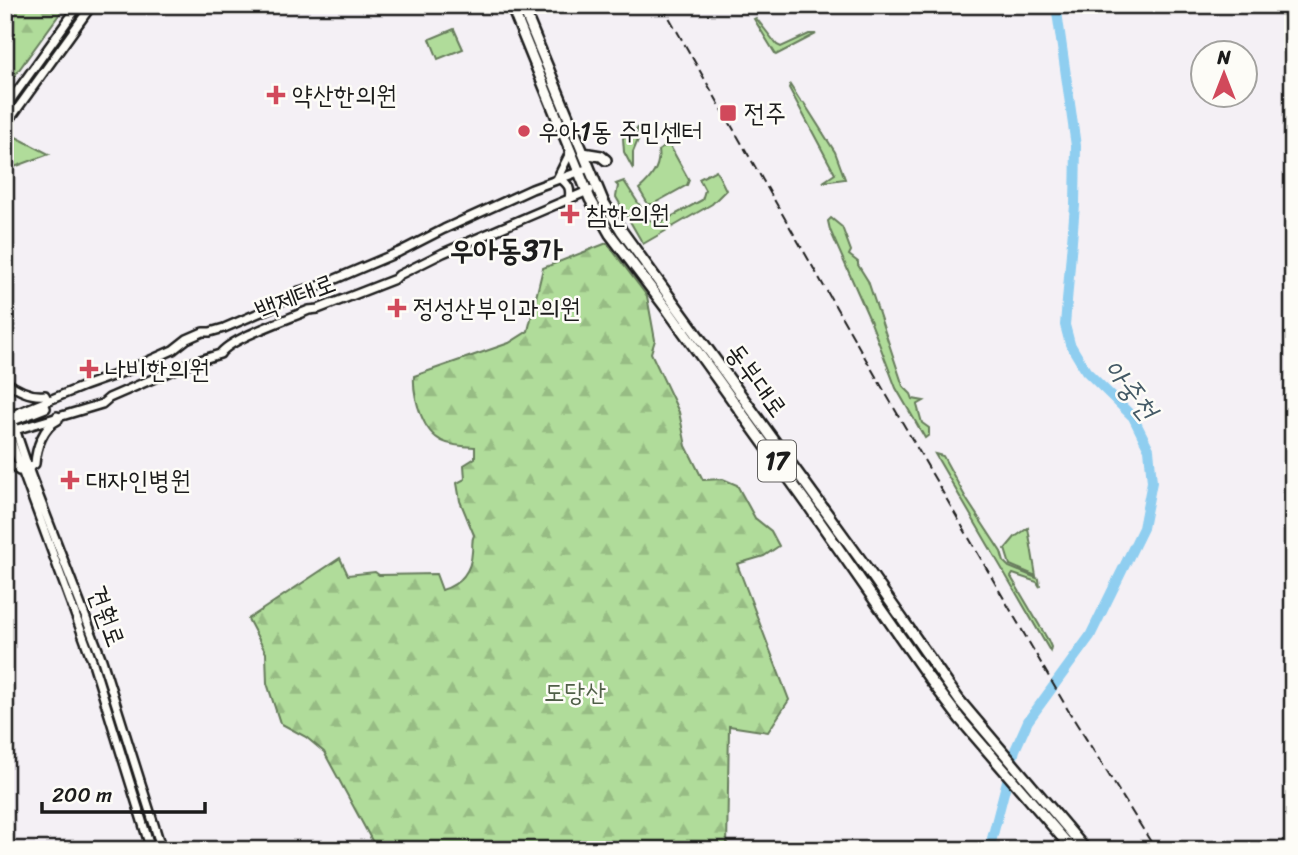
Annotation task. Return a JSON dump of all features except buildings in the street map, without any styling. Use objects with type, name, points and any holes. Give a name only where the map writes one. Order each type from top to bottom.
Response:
[{"type":"main road","name":"동부대로","points":[[511,5],[571,151],[597,186],[621,230],[850,544],[959,700],[1086,850]]},
{"type":"main road","name":"동부대로","points":[[522,5],[583,153],[587,191],[610,234],[670,312],[929,678],[960,719],[1073,850]]},
{"type":"main road","points":[[583,153],[601,156],[606,160]]},
{"type":"street","points":[[5,108],[79,5]]},
{"type":"street","points":[[5,125],[92,5]]},
{"type":"street","points":[[569,200],[570,189],[567,183],[559,179],[571,151]]},
{"type":"street","name":"백제대로","points":[[8,425],[46,402],[173,350],[203,331],[224,328],[275,306],[299,292],[399,252],[447,227],[584,170]]},
{"type":"street","name":"백제대로","points":[[8,425],[102,404],[108,398],[166,372],[220,354],[223,349],[238,340],[309,310],[318,309],[395,279],[443,253],[597,186]]},
{"type":"street","points":[[532,222],[537,214]]},
{"type":"street","points":[[469,248],[475,240]]},
{"type":"street","points":[[5,381],[21,391],[45,395],[46,402]]},
{"type":"street","points":[[5,399],[8,425],[25,469]]},
{"type":"street","points":[[5,460],[19,471],[35,464],[40,441],[51,423],[58,420],[57,416]]},
{"type":"street","name":"견훤로","points":[[25,469],[39,519],[93,663],[151,850]]},
{"type":"street","name":"견훤로","points":[[25,469],[102,660],[162,850]]},
{"type":"green space","points":[[5,5],[66,5],[5,89]]},
{"type":"green space","points":[[756,18],[781,47],[809,34],[816,34],[776,55],[754,19]]},
{"type":"green space","points":[[454,29],[463,49],[438,59],[430,39]]},
{"type":"green space","points":[[790,85],[835,152],[845,179],[823,182],[835,174],[789,88]]},
{"type":"green space","points":[[638,128],[633,169],[624,152],[623,138]]},
{"type":"green space","points":[[14,136],[49,154],[9,169],[6,158]]},
{"type":"green space","points":[[669,144],[689,180],[687,185],[653,204],[648,204],[639,189],[654,172],[659,157],[658,151]]},
{"type":"green space","points":[[716,170],[726,190],[712,204],[643,244],[616,197],[616,184],[624,181],[649,220],[660,223],[702,200],[705,190],[699,179]]},
{"type":"green space","points":[[831,218],[842,227],[851,251],[849,255],[858,262],[868,281],[903,386],[913,399],[924,401],[917,405],[922,423],[929,428],[929,435],[925,438],[896,388],[870,320],[830,230],[828,221]]},
{"type":"green space","name":"도당산","points":[[607,243],[647,296],[655,340],[651,353],[679,412],[686,446],[703,480],[723,479],[737,485],[755,518],[771,531],[779,546],[764,556],[737,564],[789,700],[768,732],[729,726],[727,850],[501,850],[485,844],[446,850],[377,850],[324,752],[306,737],[280,723],[267,683],[266,653],[248,619],[340,558],[348,575],[375,572],[379,575],[436,574],[442,590],[464,576],[470,566],[474,535],[460,501],[457,483],[465,479],[464,465],[475,458],[475,447],[449,444],[430,432],[414,392],[414,376],[509,343],[528,331],[543,268]]},
{"type":"green space","points":[[935,454],[943,456],[967,500],[1001,552],[1004,562],[1009,567],[1039,579],[1040,587],[1037,582],[1013,574],[1011,577],[1048,640],[1050,651]]},
{"type":"green space","points":[[1028,528],[1036,576],[1010,565],[1005,549],[1015,537]]},
{"type":"waterway","name":"아중천","points":[[989,850],[1015,750],[1028,721],[1090,636],[1143,528],[1152,482],[1149,449],[1133,417],[1086,371],[1070,344],[1065,325],[1075,205],[1076,146],[1056,5]]},
{"type":"railway","points":[[662,5],[1068,710],[1156,850]]},
{"type":"place","name":"약산한의원","points":[[276,95]]},
{"type":"place","name":"전주","points":[[728,113]]},
{"type":"place","name":"우아1동 주민센터","points":[[524,131]]},
{"type":"place","name":"참한의원","points":[[570,214]]},
{"type":"place","name":"정성산부인과의원","points":[[397,308]]},
{"type":"place","name":"나비한의원","points":[[89,369]]},
{"type":"place","name":"대자인병원","points":[[70,480]]},
{"type":"district","name":"우아동3가","points":[[506,250]]}]
